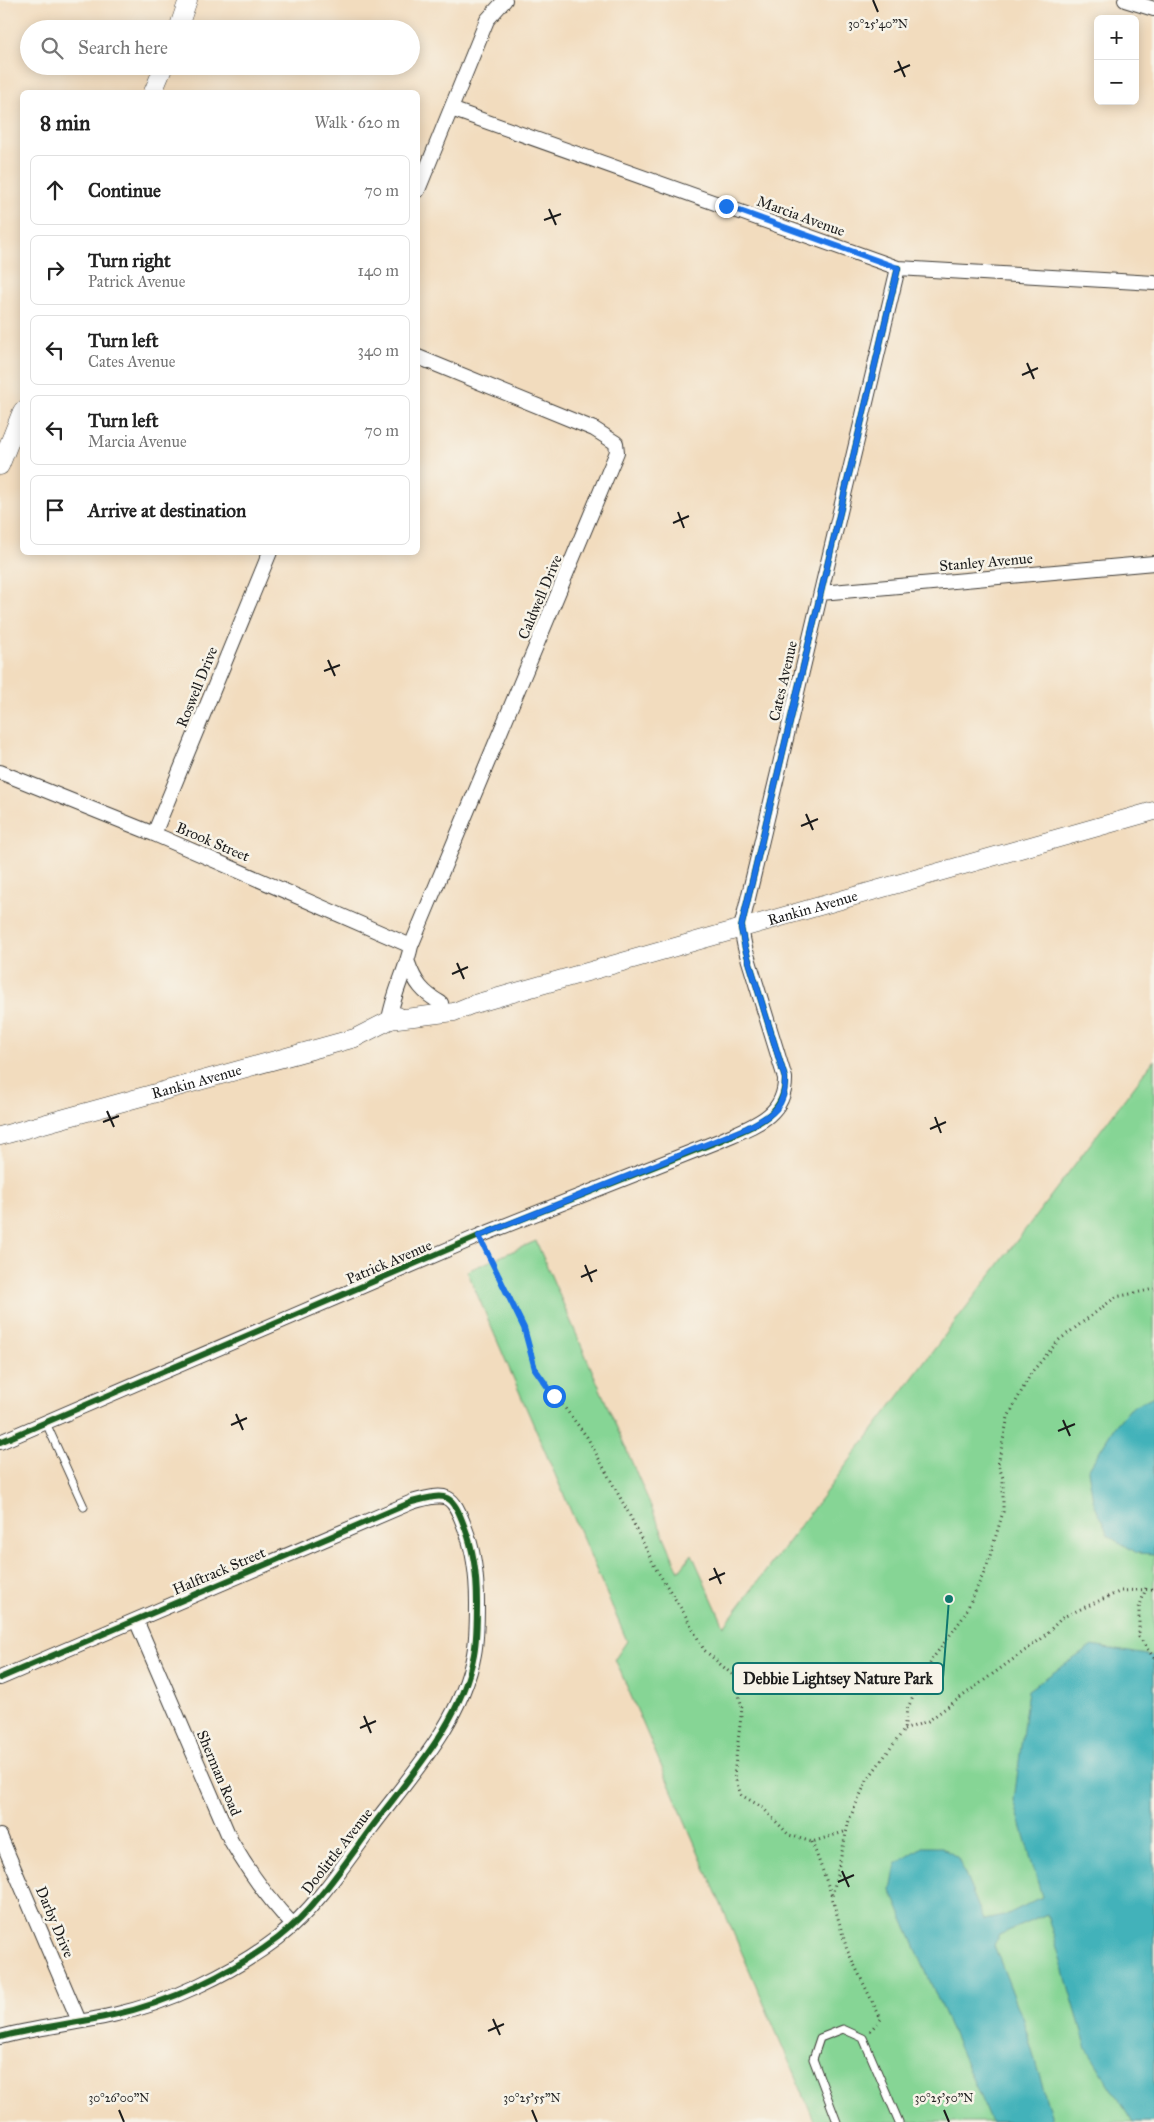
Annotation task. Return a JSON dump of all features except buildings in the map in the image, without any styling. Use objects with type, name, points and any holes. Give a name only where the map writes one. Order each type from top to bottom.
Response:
[{"type":"street","points":[[181,20],[188,0]]},
{"type":"street","points":[[420,185],[487,20],[505,0]]},
{"type":"street","points":[[1125,0],[1154,9]]},
{"type":"street","points":[[155,90],[161,75]]},
{"type":"street","name":"Marcia Avenue","points":[[451,109],[898,268],[1154,283]]},
{"type":"street","name":"Cates Avenue","points":[[782,1100],[785,1090],[785,1078],[745,948],[741,928],[898,268]]},
{"type":"street","name":"Caldwell Drive","points":[[389,1020],[398,982],[408,963],[411,946],[617,452],[616,443],[594,429],[420,358]]},
{"type":"street","points":[[0,466],[20,416]]},
{"type":"street","name":"Roswell Drive","points":[[154,834],[269,555]]},
{"type":"street","name":"Stanley Avenue","points":[[821,593],[1154,563]]},
{"type":"street","name":"Brook Street","points":[[0,772],[154,834],[411,946]]},
{"type":"street","name":"Rankin Avenue","points":[[389,1020],[454,1012],[471,1005],[1154,811]]},
{"type":"street","points":[[408,963],[418,986],[441,1003]]},
{"type":"street","name":"Rankin Avenue","points":[[0,1136],[355,1038],[415,1007],[451,1002],[471,1005]]},
{"type":"street","name":"Patrick Avenue","points":[[0,1442],[479,1236],[747,1128],[770,1115],[778,1108],[782,1100]]},
{"type":"street","name":"Halftrack Street","points":[[0,1678],[412,1502],[442,1496],[450,1500]]},
{"type":"street","name":"Doolittle Avenue","points":[[0,2037],[114,2015],[149,2005],[202,1983],[243,1962],[293,1925],[344,1866],[442,1733],[459,1701],[470,1673],[477,1624],[477,1592],[474,1565],[467,1533],[456,1505],[450,1500]]},
{"type":"street","name":"Sherman Road","points":[[136,1620],[230,1841],[249,1874],[271,1902],[293,1925]]},
{"type":"street","name":"Darby Drive","points":[[0,1836],[79,2021]]},
{"type":"lane","points":[[46,1423],[84,1507]]},
{"type":"lane","points":[[836,2122],[813,2060],[820,2038],[843,2029],[863,2038],[899,2122]]},
{"type":"path","points":[[479,1236],[524,1328],[535,1369],[587,1437],[628,1512],[656,1569],[684,1613],[704,1650],[735,1678],[742,1708],[734,1775],[741,1795],[762,1807],[789,1835],[812,1842],[847,1830]]},
{"type":"path","points":[[832,1896],[850,1820],[867,1780],[904,1730],[907,1709],[911,1700],[933,1658],[964,1616],[987,1566],[1003,1512],[1003,1478],[998,1464],[1008,1417],[1030,1373],[1059,1340],[1116,1297],[1154,1289]]},
{"type":"path","points":[[1146,1588],[1140,1608],[1138,1637],[1154,1658]]},
{"type":"path","points":[[904,1730],[928,1721],[1041,1639],[1063,1617],[1121,1591],[1154,1588]]},
{"type":"path","points":[[812,1842],[832,1896],[847,1950],[881,2019],[863,2038]]},
{"type":"green space","points":[[1154,1060],[1154,2122],[815,2122],[615,1659],[627,1641],[467,1271],[536,1241],[679,1571],[692,1554],[724,1626]]},
{"type":"water","points":[[1154,1396],[1154,1554],[1137,1553],[1108,1535],[1093,1500],[1088,1470],[1115,1426],[1130,1408]]},
{"type":"water","points":[[1092,1646],[1154,1656],[1154,2122],[1133,2122],[1087,2049],[1047,1914],[999,1935],[994,1945],[1023,2020],[1053,2122],[991,2122],[891,1891],[896,1864],[922,1847],[942,1847],[958,1858],[984,1920],[1004,1916],[1042,1897],[1014,1801],[1028,1690]]},
{"type":"cycle path","points":[[0,1442],[479,1236],[719,1141],[764,1119],[779,1103],[784,1092],[785,1078],[745,948],[741,928],[898,268]]},
{"type":"cycle path","points":[[0,1678],[412,1502],[434,1497],[447,1498],[456,1508],[468,1537],[473,1556],[476,1584],[476,1635],[468,1679],[458,1702],[433,1747],[418,1768],[328,1886],[304,1914],[278,1938],[260,1951],[220,1975],[178,1995],[113,2015],[0,2037]]},
{"type":"place","name":"Debbie Lightsey Nature Park","points":[[949,1599]]},
{"type":"route","points":[[554,1396],[535,1369],[524,1328],[479,1236],[747,1128],[770,1115],[778,1108],[785,1090],[785,1078],[745,948],[741,928],[898,268],[726,206]]}]
